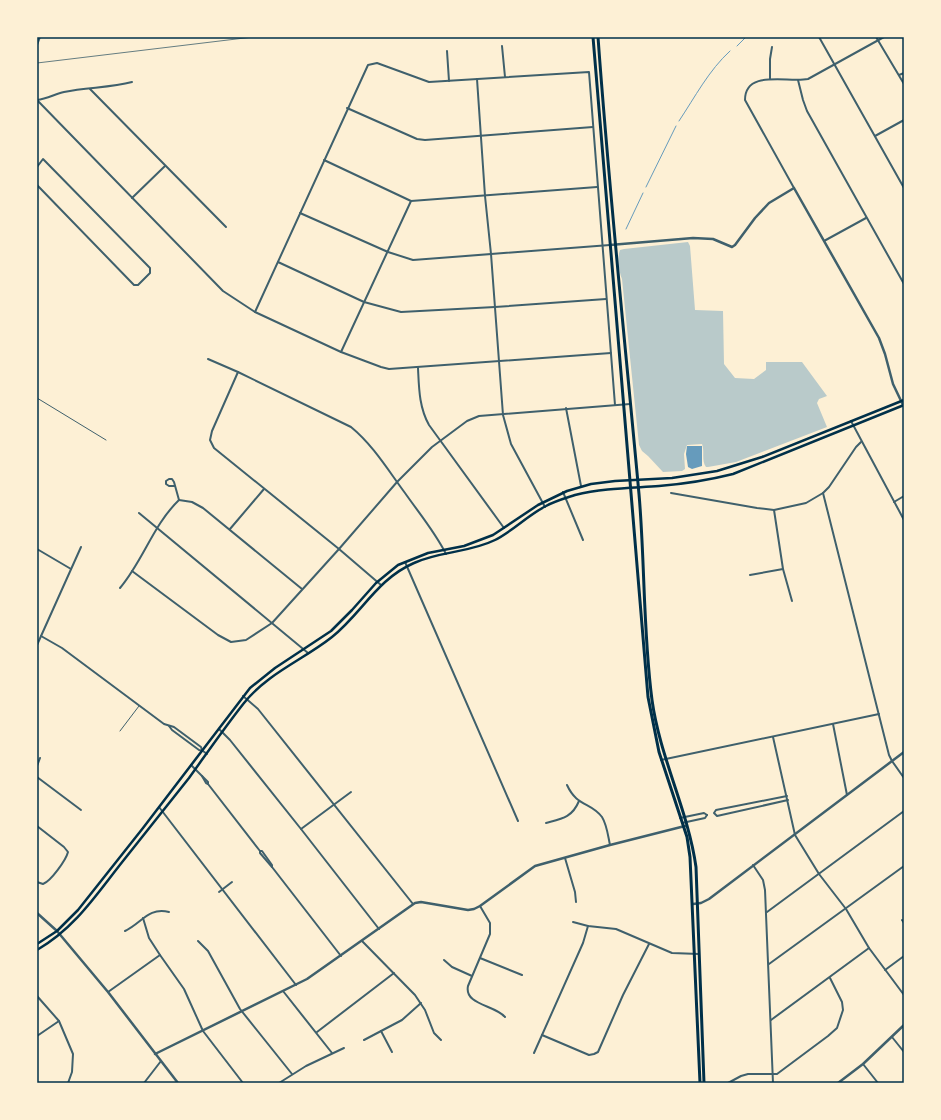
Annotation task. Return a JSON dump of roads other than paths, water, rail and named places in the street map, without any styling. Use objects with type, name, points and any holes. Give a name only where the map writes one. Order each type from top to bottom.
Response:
[{"type":"main road","points":[[593,37],[648,697],[653,728],[695,861],[700,1083]]},
{"type":"main road","points":[[598,37],[615,244],[642,536],[650,679],[655,721],[663,760]]},
{"type":"main road","points":[[37,944],[57,931],[78,910],[203,751],[243,696],[266,675],[323,638],[339,624],[377,581],[390,571],[405,562],[428,553],[474,543],[493,536],[543,502],[581,486],[615,481],[672,478],[717,471],[762,457],[902,401]]},
{"type":"main road","points":[[37,950],[60,935],[82,912],[163,811],[248,699],[264,682],[308,654],[342,628],[381,585],[396,572],[424,559],[476,548],[491,542],[545,507],[566,498],[598,490],[684,483],[733,474],[903,405]]},
{"type":"main road","points":[[684,824],[690,856],[704,1083]]},
{"type":"street","points":[[37,45],[40,37]]},
{"type":"street","points":[[819,37],[904,188]]},
{"type":"street","points":[[876,37],[904,84]]},
{"type":"street","points":[[884,37],[814,77],[798,80],[770,79],[759,81],[750,85],[746,92],[745,100],[879,338],[890,368],[893,384],[903,405]]},
{"type":"street","points":[[502,46],[505,77]]},
{"type":"street","points":[[770,79],[770,59],[772,47]]},
{"type":"street","points":[[447,51],[450,81]]},
{"type":"street","points":[[255,312],[366,67],[371,64],[378,63],[429,82],[589,72],[615,405]]},
{"type":"street","points":[[899,75],[904,73]]},
{"type":"street","points":[[477,79],[503,415],[511,444],[545,507]]},
{"type":"street","points":[[798,80],[807,110],[904,284]]},
{"type":"street","points":[[37,100],[46,99],[64,92],[132,82]]},
{"type":"street","points":[[90,89],[226,227]]},
{"type":"street","points":[[37,100],[184,253],[223,291],[255,312],[341,352],[389,369],[611,353]]},
{"type":"street","points":[[347,108],[421,140],[593,127]]},
{"type":"street","points":[[875,137],[904,120]]},
{"type":"street","points":[[37,167],[43,159],[150,268],[150,273],[138,285],[134,285],[37,185]]},
{"type":"street","points":[[324,160],[411,201],[598,187]]},
{"type":"street","points":[[132,198],[165,166]]},
{"type":"street","points":[[300,213],[388,252],[413,260],[702,238],[713,239],[732,247],[735,246],[755,218],[769,204],[794,188]]},
{"type":"street","points":[[341,352],[411,201]]},
{"type":"street","points":[[824,240],[866,218]]},
{"type":"street","points":[[278,262],[364,302],[401,312],[606,299]]},
{"type":"street","points":[[208,359],[351,427],[375,452],[436,536],[446,554]]},
{"type":"street","points":[[418,368],[419,392],[422,409],[429,426],[504,526],[504,529]]},
{"type":"street","points":[[238,372],[212,431],[210,440],[214,448],[381,585]]},
{"type":"street","points":[[132,571],[218,635],[231,642],[246,640],[272,623],[397,482],[432,447],[467,421],[480,416],[630,404]]},
{"type":"street","points":[[566,408],[581,486]]},
{"type":"street","points":[[851,421],[904,520]]},
{"type":"street","points":[[671,493],[774,510],[806,503],[823,494],[861,442]]},
{"type":"street","points":[[174,486],[169,486],[166,484],[166,481],[172,479],[179,500]]},
{"type":"street","points":[[230,529],[264,489]]},
{"type":"street","points":[[564,492],[583,540]]},
{"type":"street","points":[[823,494],[889,755],[904,778]]},
{"type":"street","points":[[894,502],[904,496]]},
{"type":"street","points":[[179,500],[192,502],[203,508],[302,589]]},
{"type":"street","points":[[120,588],[132,571],[157,527],[170,508],[179,500]]},
{"type":"street","points":[[774,510],[783,569],[792,601]]},
{"type":"street","points":[[139,513],[308,654]]},
{"type":"street","points":[[37,645],[81,547]]},
{"type":"street","points":[[37,549],[71,569]]},
{"type":"street","points":[[405,562],[518,821]]},
{"type":"street","points":[[750,575],[783,569]]},
{"type":"street","points":[[41,636],[62,648],[169,726],[172,730],[199,750],[203,751]]},
{"type":"street","points":[[243,696],[258,709],[413,905]]},
{"type":"street","points":[[663,760],[879,714]]},
{"type":"street","points":[[833,724],[847,795]]},
{"type":"street","points":[[169,726],[174,726],[201,747],[206,754]]},
{"type":"street","points":[[219,729],[301,829],[379,930]]},
{"type":"street","points":[[773,737],[795,834],[819,874],[846,909],[869,948],[904,995]]},
{"type":"street","points":[[693,904],[709,898],[904,752]]},
{"type":"street","points":[[37,766],[40,758]]},
{"type":"street","points":[[191,765],[202,776],[202,778],[260,851],[262,851],[272,867],[341,956]]},
{"type":"street","points":[[37,777],[81,810]]},
{"type":"street","points":[[567,785],[579,801],[596,811],[601,817],[605,824],[610,845]]},
{"type":"street","points":[[301,829],[351,792]]},
{"type":"street","points":[[786,796],[716,810],[714,813],[717,816],[788,800]]},
{"type":"street","points":[[546,823],[570,815],[577,807],[579,801]]},
{"type":"street","points":[[159,807],[296,985]]},
{"type":"street","points":[[767,912],[904,811]]},
{"type":"street","points":[[155,1054],[307,979],[413,905],[421,902],[472,910],[480,906],[531,868],[705,818],[707,815],[704,813],[682,818]]},
{"type":"street","points":[[37,826],[68,852],[65,859],[49,881],[43,884],[37,882]]},
{"type":"street","points":[[565,857],[575,892],[576,902]]},
{"type":"street","points":[[753,865],[763,880],[766,890],[773,1083]]},
{"type":"street","points":[[769,964],[904,866]]},
{"type":"street","points":[[218,892],[232,882]]},
{"type":"street","points":[[480,906],[488,920],[491,930],[467,989],[470,997],[474,1001],[500,1012],[504,1017]]},
{"type":"street","points":[[125,931],[157,910],[169,912]]},
{"type":"street","points":[[37,913],[57,931],[108,992],[178,1083]]},
{"type":"street","points":[[143,918],[149,938],[184,988],[203,1031],[243,1083]]},
{"type":"street","points":[[573,922],[588,926],[616,929],[672,953],[697,954]]},
{"type":"street","points":[[534,1053],[583,944],[588,926]]},
{"type":"street","points":[[198,941],[208,951],[242,1012],[292,1074]]},
{"type":"street","points":[[362,941],[411,990],[421,1003],[434,1033],[441,1040]]},
{"type":"street","points":[[542,1035],[589,1055],[598,1052],[623,995],[649,944]]},
{"type":"street","points":[[771,1020],[869,948]]},
{"type":"street","points":[[108,992],[160,955]]},
{"type":"street","points":[[885,970],[904,956]]},
{"type":"street","points":[[480,958],[522,975]]},
{"type":"street","points":[[444,960],[452,967],[472,976]]},
{"type":"street","points":[[317,1032],[394,973]]},
{"type":"street","points":[[728,1083],[748,1074],[777,1074],[837,1028],[843,1010],[842,1002],[830,978]]},
{"type":"street","points":[[283,991],[317,1032],[332,1053]]},
{"type":"street","points":[[37,996],[58,1021],[73,1054],[72,1072],[68,1083]]},
{"type":"street","points":[[364,1040],[402,1020],[421,1003]]},
{"type":"street","points":[[37,1036],[58,1021]]},
{"type":"street","points":[[838,1083],[863,1064],[904,1025]]},
{"type":"street","points":[[381,1031],[392,1052]]},
{"type":"street","points":[[892,1037],[904,1052]]},
{"type":"street","points":[[279,1083],[292,1074],[344,1048]]},
{"type":"street","points":[[144,1083],[161,1061]]},
{"type":"street","points":[[863,1064],[878,1083]]},
{"type":"lane","points":[[37,398],[106,440]]},
{"type":"lane","points":[[504,529],[505,534]]},
{"type":"lane","points":[[120,731],[139,705]]},
{"type":"water","points":[[687,446],[702,446],[702,466],[692,469],[688,467],[686,454]]},
{"type":"waterway","points":[[737,46],[746,37]]},
{"type":"waterway","points":[[679,121],[709,75],[722,58],[730,51]]},
{"type":"waterway","points":[[646,187],[676,126]]},
{"type":"waterway","points":[[626,229],[643,193]]},
{"type":"railway","points":[[37,63],[253,37]]}]
